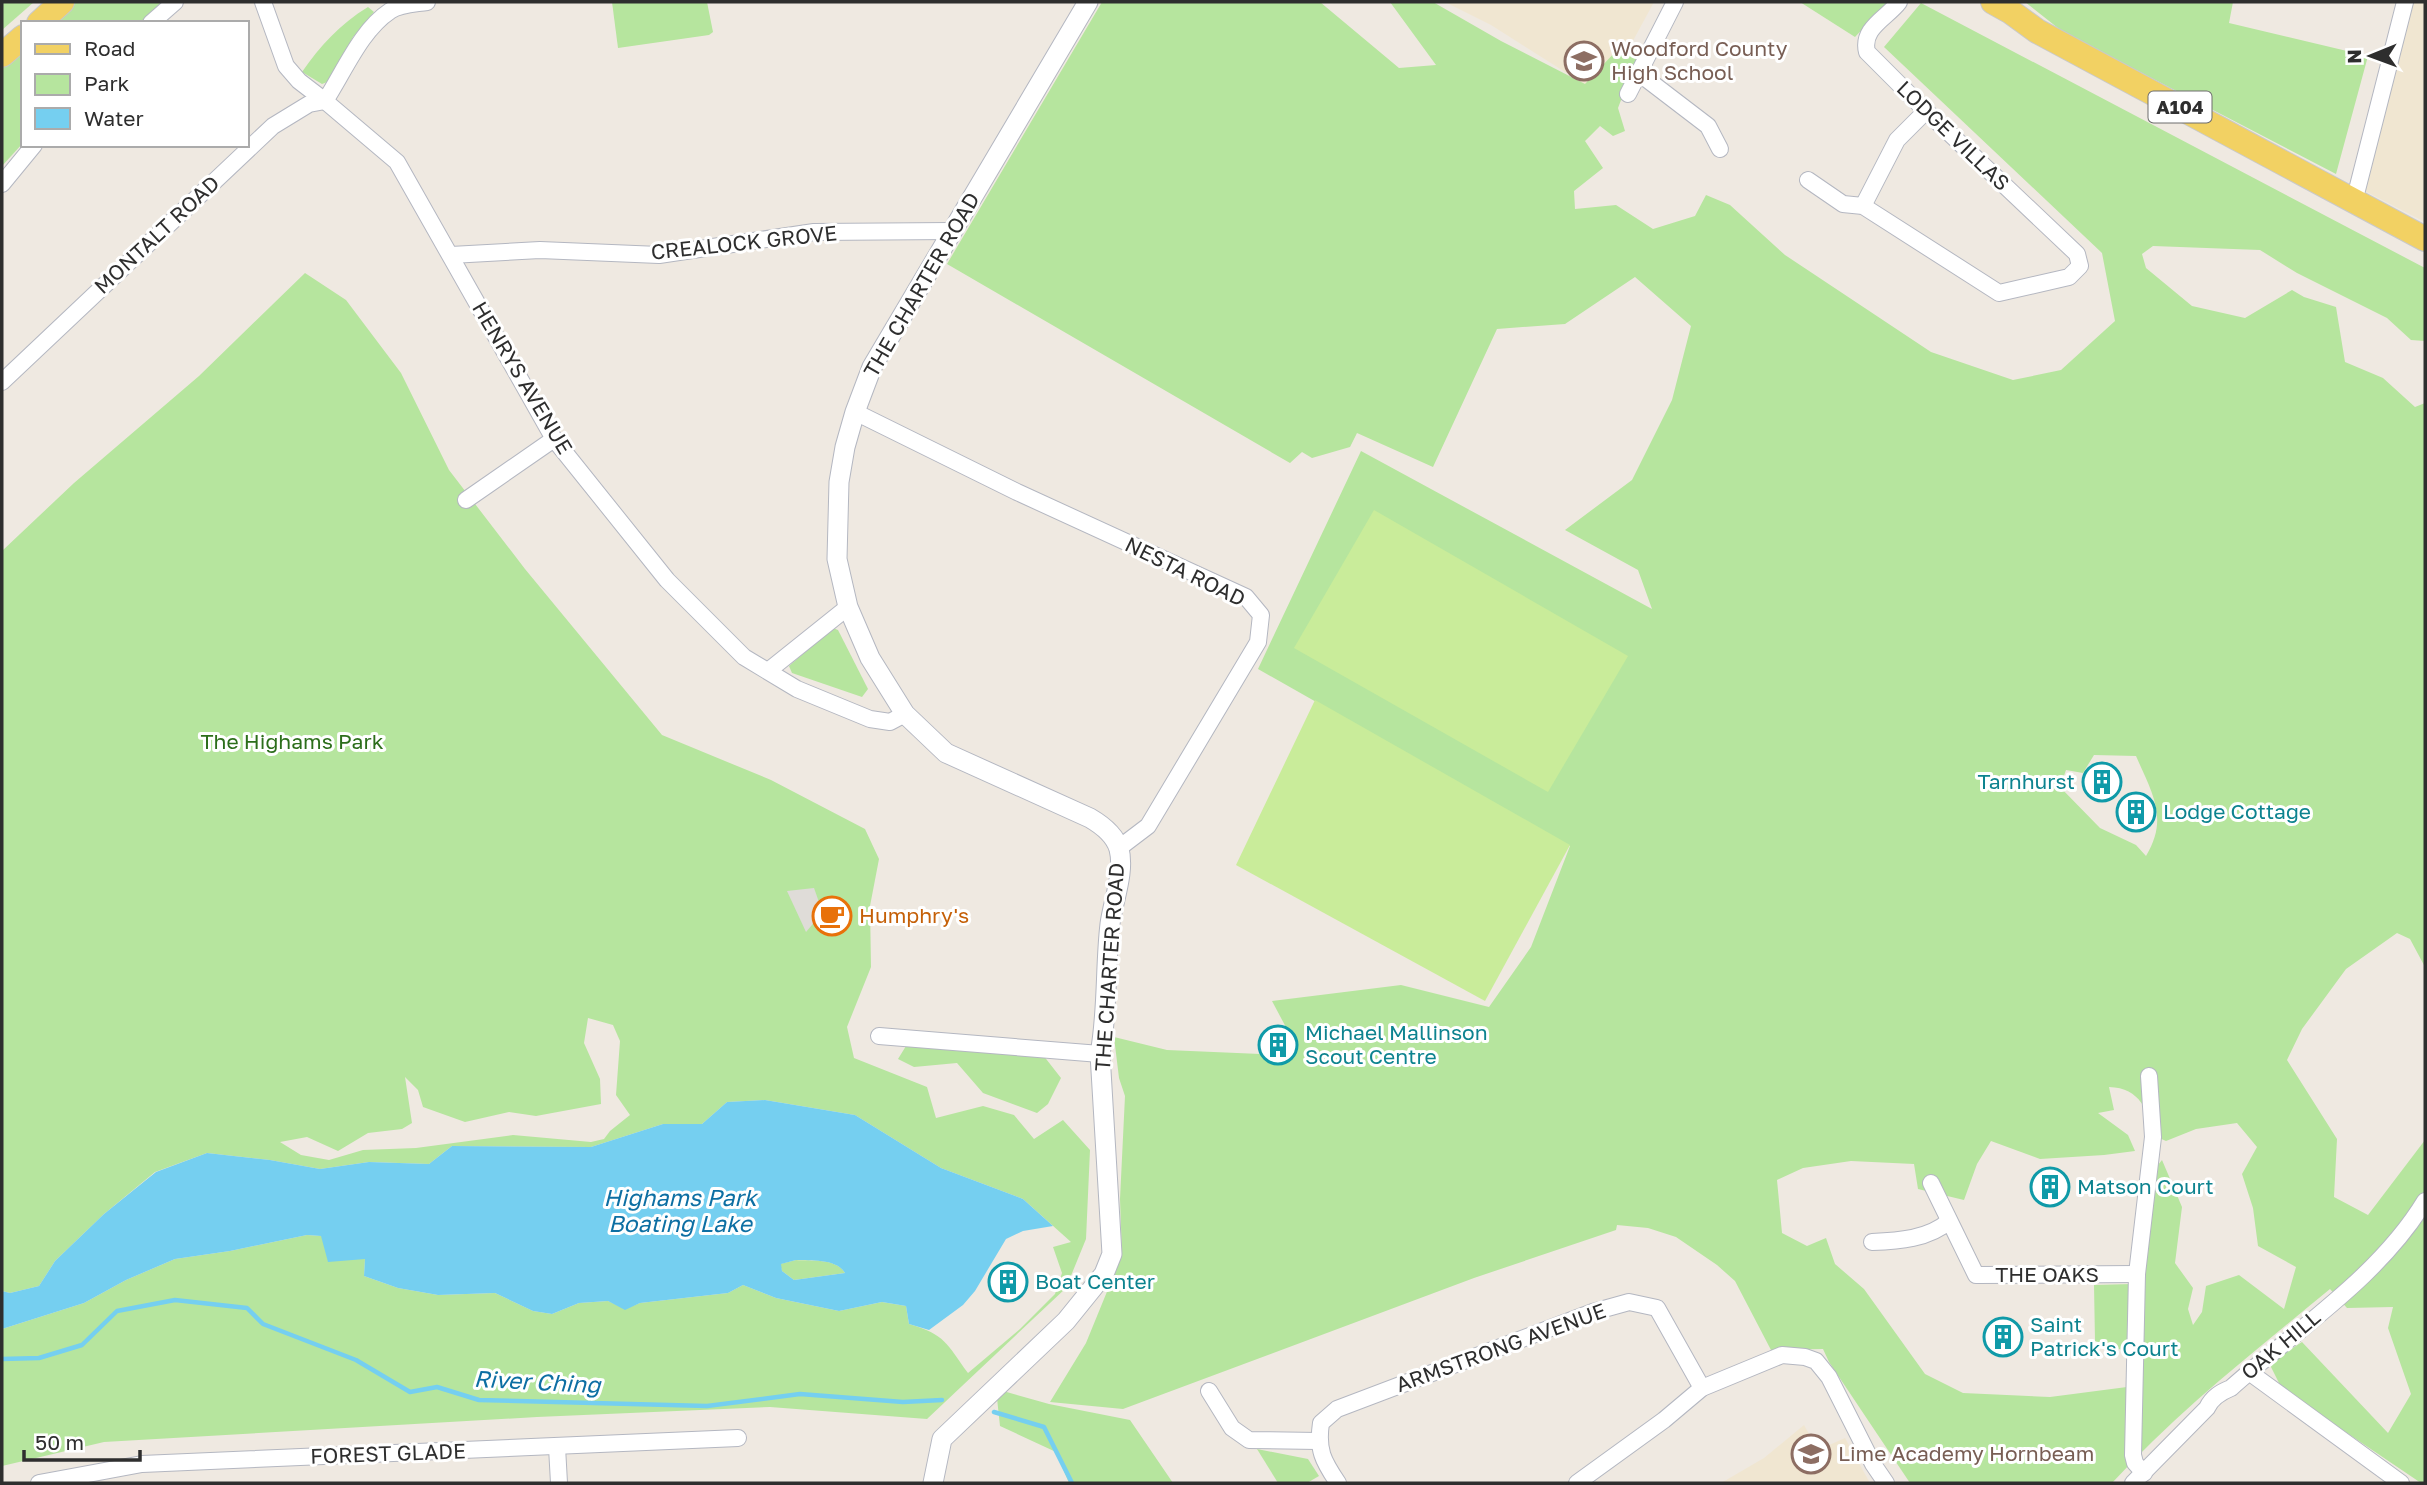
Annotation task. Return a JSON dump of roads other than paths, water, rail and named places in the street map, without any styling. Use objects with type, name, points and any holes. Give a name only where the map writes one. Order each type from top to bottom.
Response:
[{"type":"main road","points":[[41,21],[62,2]]},
{"type":"main road","name":"A104","points":[[2004,5],[2037,30],[2425,239]]},
{"type":"main road","points":[[2,55],[21,39]]},
{"type":"street","points":[[153,21],[175,2]]},
{"type":"street","points":[[263,2],[286,66],[299,82],[325,100],[363,38],[390,11],[406,3],[427,2]]},
{"type":"street","points":[[1628,94],[1675,2]]},
{"type":"street","name":"LODGE VILLAS","points":[[1863,206],[1999,293],[2070,276],[2080,266],[2077,254],[1867,52],[1865,44],[1871,28],[1899,2]]},
{"type":"street","points":[[2351,200],[2357,190],[2405,2]]},
{"type":"street","name":"THE CHARTER ROAD","points":[[933,1483],[942,1439],[1066,1321],[1104,1274],[1112,1254],[1100,1054],[1105,1026],[1110,926],[1119,874],[1119,848],[1105,827],[1090,818],[946,753],[905,714],[870,658],[848,607],[838,559],[839,482],[855,412],[872,367],[1084,3]]},
{"type":"street","points":[[1640,74],[1708,126],[1720,149]]},
{"type":"street","name":"HENRYS AVENUE","points":[[325,100],[397,162],[554,439],[667,580],[744,657],[797,689],[870,719],[890,722],[905,714]]},
{"type":"street","name":"MONTALT ROAD","points":[[2,382],[273,126],[309,104],[325,100]]},
{"type":"street","points":[[1808,180],[1843,204],[1863,206],[1897,139],[1926,111]]},
{"type":"street","points":[[2,184],[32,147]]},
{"type":"street","name":"CREALOCK GROVE","points":[[451,255],[540,250],[659,255],[814,232],[952,230]]},
{"type":"street","name":"NESTA ROAD","points":[[855,412],[1017,492],[1246,597],[1261,615],[1258,642],[1148,826],[1119,848]]},
{"type":"street","points":[[466,500],[554,439]]},
{"type":"street","points":[[768,671],[848,607]]},
{"type":"street","points":[[879,1036],[1100,1054]]},
{"type":"street","points":[[2138,1478],[2133,1455],[2137,1274],[2153,1138],[2149,1076]]},
{"type":"street","name":"THE OAKS","points":[[1931,1183],[1976,1275],[2137,1274]]},
{"type":"street","name":"OAK HILL","points":[[2138,1478],[2210,1402],[2381,1260],[2411,1225],[2425,1201]]},
{"type":"street","points":[[1872,1242],[1892,1241],[1938,1231],[1949,1221]]},
{"type":"street","name":"ARMSTRONG AVENUE","points":[[1318,1441],[1321,1423],[1337,1409],[1593,1312],[1629,1302],[1657,1308],[1702,1388]]},
{"type":"street","points":[[1577,1483],[1664,1420],[1702,1388],[1782,1355],[1805,1357],[1816,1362],[1829,1377],[1873,1464],[1886,1483]]},
{"type":"street","points":[[2249,1372],[2401,1483]]},
{"type":"street","points":[[1209,1391],[1233,1427],[1249,1440],[1318,1441],[1324,1463],[1338,1483]]},
{"type":"street","name":"FOREST GLADE","points":[[39,1483],[71,1480],[142,1464],[738,1438]]},
{"type":"street","points":[[557,1447],[559,1483]]},
{"type":"water","name":"Highams Park Boating Lake","points":[[765,1100],[855,1115],[941,1168],[1023,1199],[1053,1226],[1023,1231],[1006,1239],[975,1291],[963,1305],[929,1330],[909,1324],[906,1306],[882,1302],[839,1311],[776,1298],[743,1285],[728,1293],[640,1303],[625,1310],[608,1301],[579,1303],[552,1314],[533,1311],[495,1293],[438,1295],[398,1288],[364,1276],[365,1259],[328,1262],[321,1236],[307,1235],[175,1259],[126,1280],[84,1303],[2,1329],[2,1291],[10,1293],[39,1286],[55,1261],[104,1214],[156,1172],[207,1153],[320,1169],[369,1162],[429,1164],[452,1146],[591,1147],[663,1124],[702,1124],[727,1102]],"holes":[[[796,1260],[829,1263],[841,1268],[845,1273],[794,1280],[782,1271],[781,1264]]]},
{"type":"waterway","name":"River Ching","points":[[2,1359],[39,1358],[82,1345],[117,1311],[175,1300],[247,1308],[263,1324],[356,1360],[410,1392],[437,1387],[479,1400],[707,1406],[800,1394],[903,1402],[942,1400]]},
{"type":"waterway","name":"River Ching","points":[[994,1412],[1044,1427],[1072,1483]]},
{"type":"place","name":"Woodford County High School","points":[[1584,61]]},
{"type":"place","name":"Tarnhurst","points":[[2102,782]]},
{"type":"place","name":"Lodge Cottage","points":[[2136,812]]},
{"type":"place","name":"Humphry's","points":[[832,916]]},
{"type":"place","name":"Michael Mallinson Scout Centre","points":[[1278,1045]]},
{"type":"place","name":"Matson Court","points":[[2050,1187]]},
{"type":"place","name":"Boat Center","points":[[1008,1282]]},
{"type":"place","name":"Saint Patrick's Court","points":[[2003,1337]]},
{"type":"place","name":"Lime Academy Hornbeam","points":[[1811,1454]]},
{"type":"park label","name":"The Highams Park","points":[[292,742]]}]
